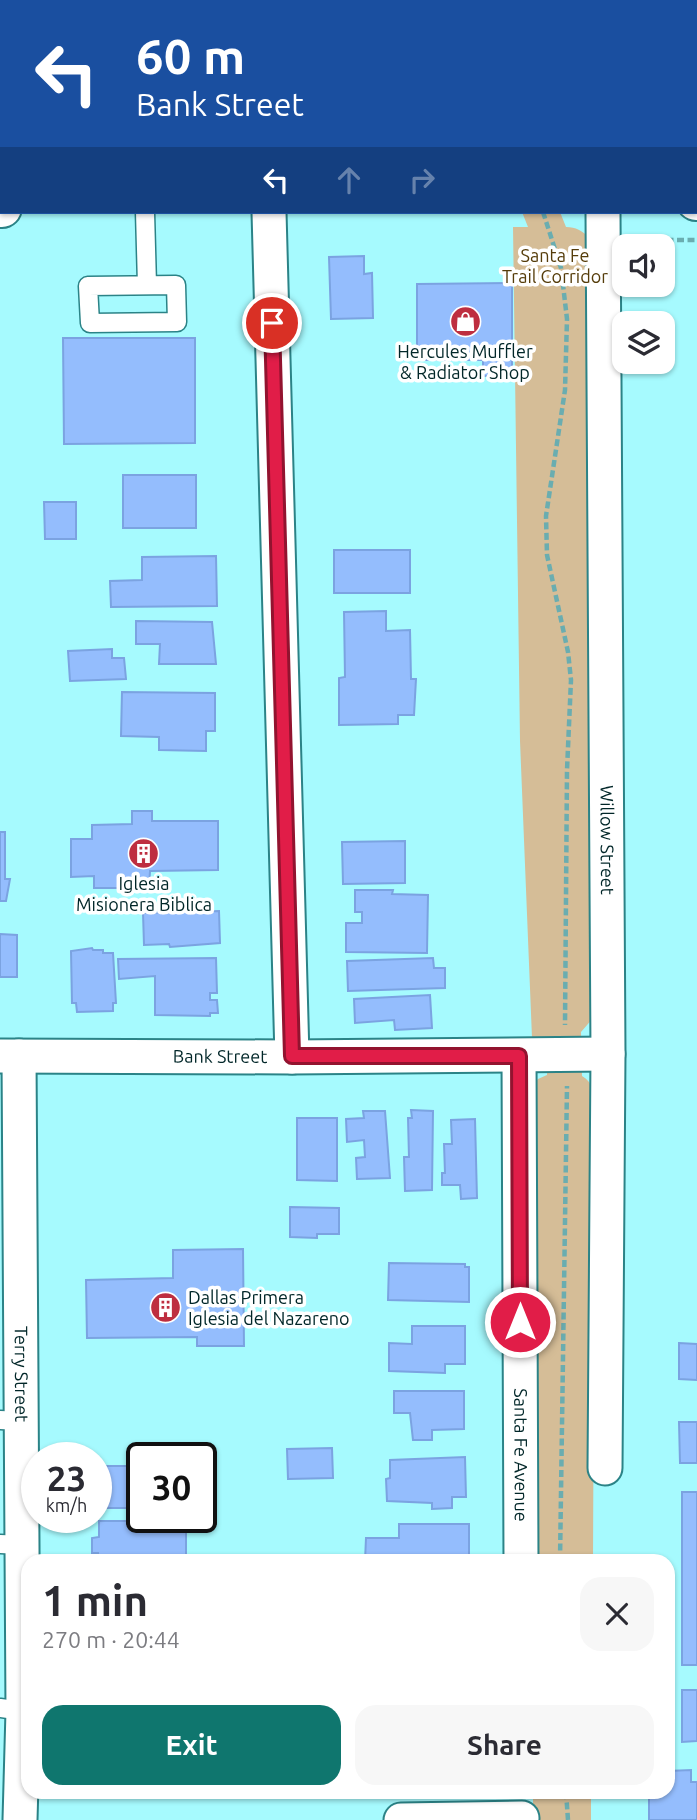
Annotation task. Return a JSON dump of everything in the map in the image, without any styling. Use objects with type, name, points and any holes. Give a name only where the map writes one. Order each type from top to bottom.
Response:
[{"type":"street","points":[[269,214],[292,1056]]},
{"type":"street","name":"Willow Street","points":[[603,214],[608,1054],[605,1468]]},
{"type":"street","name":"Bank Street","points":[[9,1056],[608,1054]]},
{"type":"street","name":"Terry Street","points":[[9,1056],[11,1709],[20,1820]]},
{"type":"street","name":"Santa Fe Avenue","points":[[519,1056],[521,1554]]},
{"type":"street","points":[[401,1820],[522,1810]]},
{"type":"lane","points":[[145,214],[147,285]]},
{"type":"lane","points":[[147,285],[176,285],[177,322],[90,323],[88,286],[147,285]]},
{"type":"path","points":[[544,214],[561,268],[567,318],[565,390],[546,516],[547,555],[568,652],[571,680],[567,770],[565,1035]]},
{"type":"path","points":[[675,240],[697,240]]},
{"type":"path","points":[[560,1554],[567,1084]]},
{"type":"path","points":[[566,1799],[568,1820]]},
{"type":"green space","name":"Santa Fe Trail Corridor","points":[[523,214],[561,214],[566,227],[579,230],[589,237],[594,1017],[581,1032],[582,1076],[590,1084],[595,1103],[593,1554],[533,1554],[535,1083],[547,1075],[548,1044],[534,1042],[532,1038],[520,741],[513,227],[528,227]]},
{"type":"green space","points":[[533,1799],[591,1799],[591,1820],[533,1820]]},
{"type":"building","points":[[364,256],[364,274],[372,273],[373,318],[331,319],[329,257]]},
{"type":"building","name":"Hercules Muffler & Radiator Shop","points":[[512,283],[512,376],[483,376],[483,360],[417,360],[417,284]]},
{"type":"building","points":[[63,338],[195,338],[195,443],[64,444]]},
{"type":"building","points":[[123,475],[196,475],[196,528],[123,528]]},
{"type":"building","points":[[44,502],[76,502],[76,539],[45,539]]},
{"type":"building","points":[[334,550],[410,550],[410,593],[334,593]]},
{"type":"building","points":[[216,556],[217,606],[111,607],[110,581],[142,580],[142,557]]},
{"type":"building","points":[[386,611],[386,631],[410,630],[411,679],[416,679],[414,715],[398,715],[398,724],[339,725],[339,678],[345,677],[344,612]]},
{"type":"building","points":[[136,621],[212,622],[216,664],[159,664],[160,644],[136,644]]},
{"type":"building","points":[[112,649],[112,658],[124,658],[126,679],[70,681],[68,651]]},
{"type":"building","points":[[122,692],[215,693],[215,731],[206,731],[206,751],[159,750],[159,737],[121,736]]},
{"type":"building","name":"Iglesia Misionera Biblica","points":[[132,811],[152,811],[152,821],[218,821],[218,870],[150,871],[149,888],[94,888],[94,876],[71,877],[71,839],[92,839],[92,825],[132,824]]},
{"type":"building","points":[[0,832],[5,832],[5,879],[10,879],[6,901],[0,901]]},
{"type":"building","points":[[405,841],[405,883],[343,884],[342,842]]},
{"type":"building","points":[[355,890],[393,890],[392,894],[428,895],[427,953],[346,952],[346,923],[362,923],[362,912],[355,912]]},
{"type":"building","points":[[219,911],[220,943],[170,947],[169,944],[144,945],[143,913]]},
{"type":"building","points":[[0,934],[17,935],[17,977],[0,977]]},
{"type":"building","points":[[92,948],[103,950],[103,953],[113,953],[116,1003],[113,1003],[113,1011],[77,1012],[76,1003],[72,1003],[71,951]]},
{"type":"building","points":[[216,958],[217,993],[210,993],[210,1000],[217,1000],[218,1013],[210,1013],[210,1016],[155,1015],[155,976],[119,979],[118,959]]},
{"type":"building","points":[[433,958],[434,968],[445,968],[445,988],[348,991],[347,961]]},
{"type":"building","points":[[430,995],[432,1028],[395,1030],[394,1020],[355,1023],[354,999]]},
{"type":"building","points":[[411,1110],[433,1111],[432,1190],[405,1191],[404,1157],[409,1157],[408,1118],[412,1118]]},
{"type":"building","points":[[363,1111],[385,1111],[390,1178],[357,1179],[356,1158],[365,1157],[364,1140],[347,1142],[346,1119],[364,1118]]},
{"type":"building","points":[[297,1118],[337,1118],[337,1181],[297,1180]]},
{"type":"building","points":[[475,1119],[477,1198],[461,1199],[460,1185],[442,1185],[442,1173],[445,1173],[444,1144],[452,1144],[451,1120]]},
{"type":"building","points":[[290,1207],[339,1208],[339,1234],[317,1234],[317,1238],[290,1237]]},
{"type":"building","name":"Dallas Primera Iglesia del Nazareno","points":[[243,1249],[244,1346],[197,1346],[197,1337],[87,1338],[86,1280],[173,1278],[173,1250]]},
{"type":"building","points":[[389,1263],[465,1264],[465,1267],[469,1267],[469,1302],[388,1300]]},
{"type":"building","points":[[412,1326],[465,1326],[465,1364],[445,1364],[445,1373],[389,1371],[389,1343],[412,1344]]},
{"type":"building","points":[[679,1343],[697,1344],[697,1380],[679,1379]]},
{"type":"building","points":[[394,1391],[464,1391],[464,1429],[432,1430],[432,1440],[413,1440],[410,1413],[394,1413]]},
{"type":"building","points":[[679,1422],[697,1422],[697,1463],[680,1463]]},
{"type":"building","points":[[332,1448],[333,1478],[288,1479],[287,1449]]},
{"type":"building","points":[[465,1457],[466,1497],[452,1497],[452,1508],[432,1509],[432,1503],[387,1501],[386,1479],[390,1478],[390,1460]]},
{"type":"building","points":[[112,1466],[126,1466],[126,1508],[112,1508]]},
{"type":"building","points":[[682,1492],[697,1492],[697,1665],[682,1665]]},
{"type":"building","points":[[112,1521],[126,1521],[126,1533],[186,1533],[186,1554],[92,1553],[92,1538],[99,1537],[99,1533],[112,1533]]},
{"type":"building","points":[[399,1524],[469,1524],[469,1554],[365,1554],[366,1538],[399,1538]]},
{"type":"building","points":[[682,1690],[697,1690],[697,1741],[682,1742]]},
{"type":"building","points":[[691,1770],[691,1782],[697,1782],[697,1820],[649,1820],[649,1799],[675,1799],[675,1771]]},
{"type":"place","name":"Hercules Muffler & Radiator Shop","points":[[465,322]]},
{"type":"place","name":"Iglesia Misionera Biblica","points":[[144,854]]},
{"type":"place","name":"Dallas Primera Iglesia del Nazareno","points":[[165,1308]]},
{"type":"route","points":[[272,323],[292,1056],[519,1056],[520,1322]]}]
